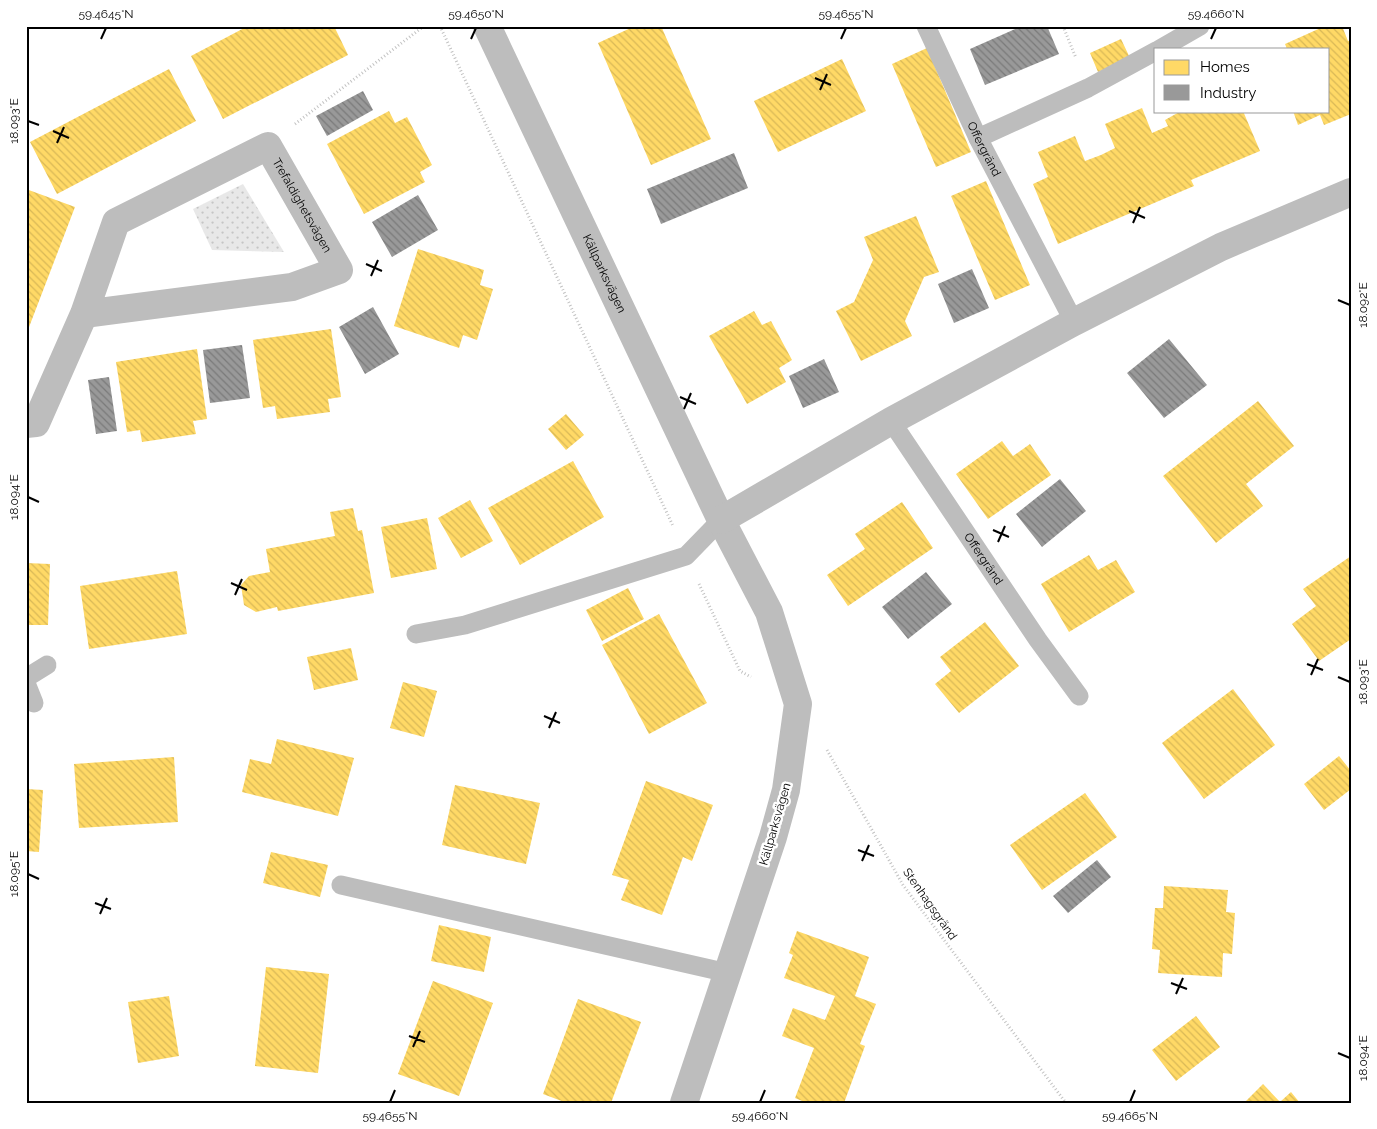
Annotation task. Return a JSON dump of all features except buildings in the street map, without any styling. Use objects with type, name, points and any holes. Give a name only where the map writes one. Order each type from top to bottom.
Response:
[{"type":"street","name":"Källparksvägen","points":[[487,26],[721,520],[769,612],[798,704],[786,790],[728,973],[684,1103]]},
{"type":"street","name":"Trefaldighetsvägen","points":[[26,424],[36,424],[84,314],[116,222],[268,146],[339,270],[292,287],[84,314]]},
{"type":"street","points":[[721,520],[891,421],[1074,322],[1221,247],[1351,192]]},
{"type":"lane","name":"Offergränd","points":[[926,26],[978,138],[1074,322]]},
{"type":"lane","points":[[1162,48],[1200,26]]},
{"type":"lane","points":[[978,138],[1088,88],[1154,52]]},
{"type":"lane","name":"Offergränd","points":[[891,421],[1038,640],[1079,696]]},
{"type":"lane","points":[[416,634],[465,625],[686,556],[721,520]]},
{"type":"lane","points":[[26,678],[47,664]]},
{"type":"lane","points":[[26,683],[34,703]]},
{"type":"lane","points":[[341,885],[728,973]]},
{"type":"path","points":[[262,150],[424,26]]},
{"type":"path","points":[[440,26],[740,671],[798,704]]},
{"type":"path","name":"Stenhagsgränd","points":[[798,704],[841,771],[903,885],[1066,1103]]},
{"type":"shaded area","points":[[243,184],[284,252],[212,250],[193,209]]}]
